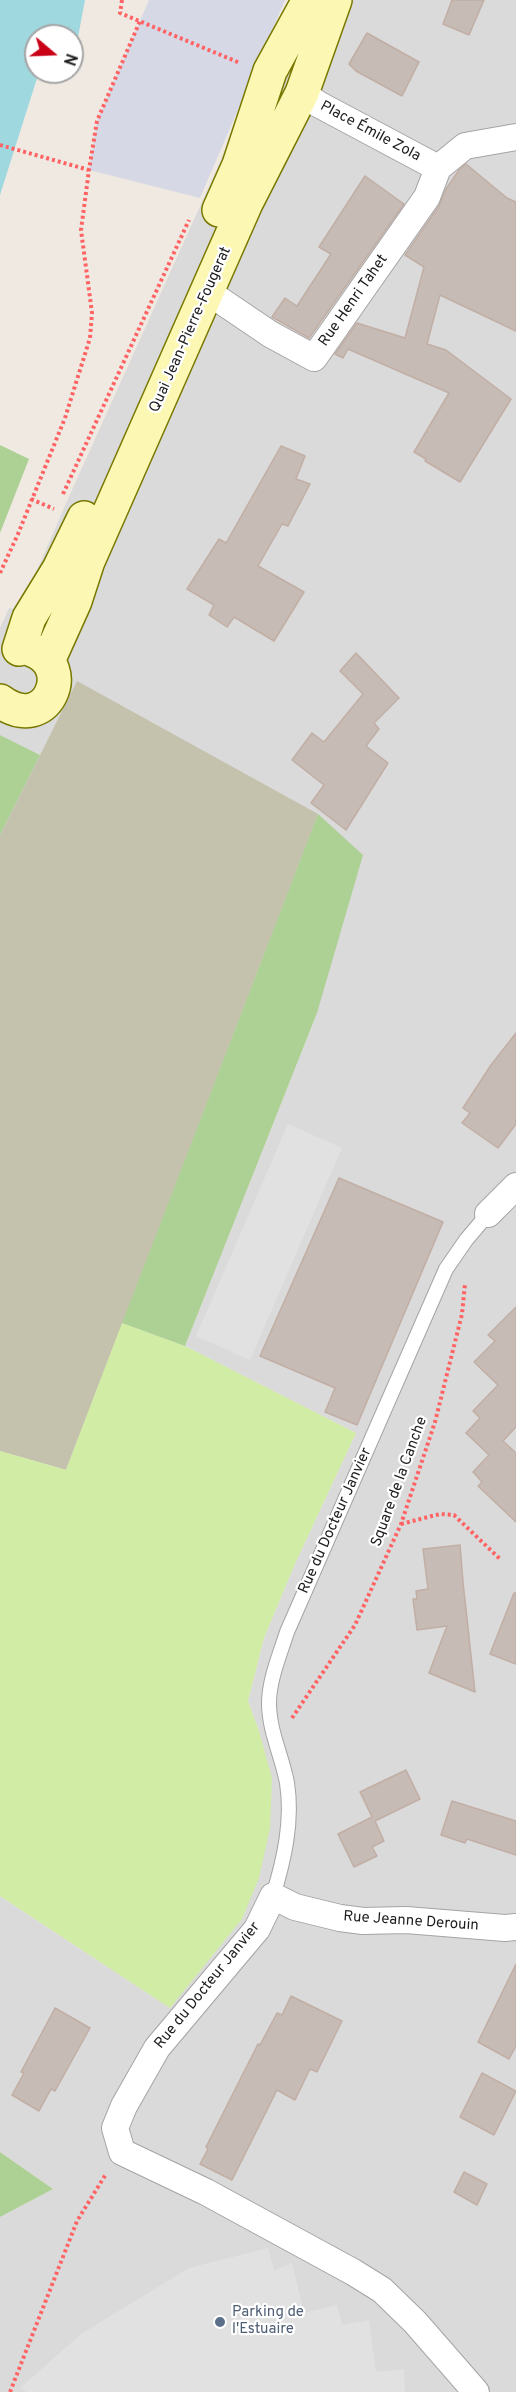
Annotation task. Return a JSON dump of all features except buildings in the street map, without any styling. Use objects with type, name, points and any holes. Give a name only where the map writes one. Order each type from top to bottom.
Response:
[{"type":"main road","name":"Quai Jean-Pierre-Fougerat","points":[[23,656],[29,618],[77,534],[234,176],[270,71],[309,0]]},
{"type":"main road","name":"Quai Jean-Pierre-Fougerat","points":[[23,656],[75,601],[88,561],[246,203],[302,93],[335,0]]},
{"type":"main road","name":"Quai Jean-Pierre-Fougerat","points":[[4,713],[30,711],[38,708],[51,695],[54,677],[23,656]]},
{"type":"street","name":"Place Émile Zola","points":[[302,93],[318,104],[438,168]]},
{"type":"street","points":[[438,168],[465,146],[516,136]]},
{"type":"street","name":"Rue Henri Tahet","points":[[208,292],[270,334],[314,357],[427,197],[438,168]]},
{"type":"street","name":"Rue du Docteur Janvier","points":[[488,1214],[516,1185]]},
{"type":"street","name":"Rue du Docteur Janvier","points":[[122,2151],[115,2128],[124,2106],[157,2048],[257,1929],[273,1896]]},
{"type":"street","name":"Rue Jeanne Derouin","points":[[273,1896],[296,1907],[339,1918],[516,1927]]},
{"type":"street","points":[[122,2151],[206,2192],[382,2290],[415,2322],[476,2392]]},
{"type":"lane","name":"Rue du Docteur Janvier","points":[[273,1896],[288,1831],[287,1784],[270,1716],[269,1700],[287,1632],[446,1269],[488,1214]]},
{"type":"path","points":[[122,0],[120,13],[245,66]]},
{"type":"path","points":[[0,573],[65,418],[90,338],[92,313],[81,230],[89,170],[97,121],[140,21]]},
{"type":"path","points":[[0,145],[89,170]]},
{"type":"path","points":[[31,499],[55,510],[190,219]]},
{"type":"path","name":"Square de la Canche","points":[[276,1741],[355,1625],[401,1524],[435,1422],[462,1314],[470,1246],[466,1240]]},
{"type":"path","points":[[401,1524],[440,1514],[454,1515],[501,1560]]},
{"type":"path","points":[[10,2392],[77,2221],[122,2151]]},
{"type":"shaded area","points":[[149,0],[285,0],[200,198],[89,170],[97,121]]},
{"type":"shaded area","points":[[293,0],[516,0],[516,2392],[0,2392],[0,2217],[53,2189],[0,2152],[0,1896],[170,2008],[259,1731],[248,1701],[264,1638],[294,1566],[356,1433],[185,1346],[317,1013],[77,682],[40,755],[0,735],[0,628],[9,608],[20,610]]},
{"type":"shaded area","points":[[77,681],[318,814],[66,1470],[0,1451],[0,835]]},
{"type":"shaded area","points":[[288,1124],[342,1148],[250,1360],[196,1336]]},
{"type":"shaded area","name":"Parking de l'Estuaire","points":[[268,2248],[274,2270],[292,2263],[304,2313],[337,2305],[342,2325],[369,2320],[376,2372],[404,2369],[405,2392],[26,2392],[21,2387],[81,2334],[189,2268]]},
{"type":"green space","points":[[0,445],[29,459],[0,533]]},
{"type":"green space","points":[[0,735],[40,755],[0,835]]},
{"type":"green space","points":[[318,814],[363,855],[317,1013],[185,1346],[122,1323]]},
{"type":"green space","points":[[122,1323],[185,1346],[356,1433],[294,1566],[264,1638],[248,1701],[272,1778],[270,1828],[259,1878],[242,1919],[170,2008],[0,1896],[0,1451],[66,1470]]},
{"type":"green space","points":[[0,2152],[53,2189],[0,2217]]},
{"type":"water","points":[[0,0],[85,0],[80,24],[24,24],[24,84],[35,84],[0,195]]},
{"type":"place","name":"Parking de l'Estuaire","points":[[220,2322]]}]
